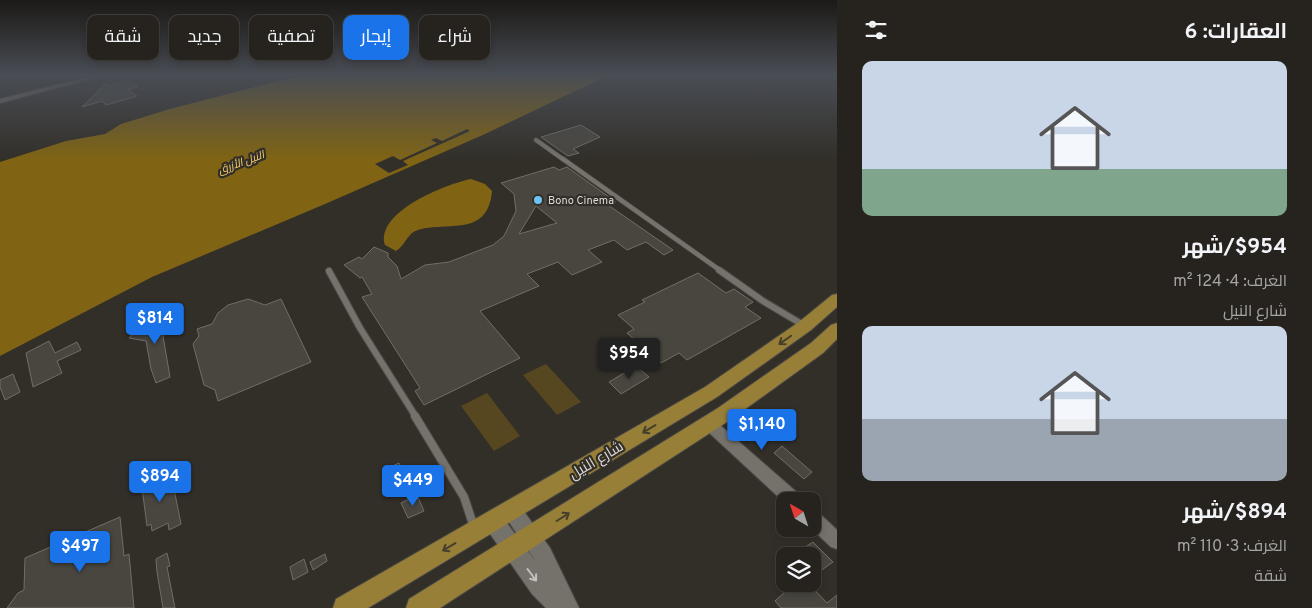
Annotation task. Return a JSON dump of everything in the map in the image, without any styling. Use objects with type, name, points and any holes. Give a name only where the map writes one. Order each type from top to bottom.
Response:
[{"type":"main road","name":"شارع النيل","points":[[345,608],[711,392],[805,326],[837,298]]},
{"type":"main road","points":[[418,608],[709,424],[817,348],[837,329]]},
{"type":"street","points":[[709,424],[784,492]]},
{"type":"street","points":[[511,510],[531,537],[554,575],[568,608]]},
{"type":"street","points":[[493,521],[540,586],[561,608]]},
{"type":"street","points":[[821,526],[837,541]]},
{"type":"lane","points":[[536,140],[763,301],[805,326]]},
{"type":"lane","points":[[328,271],[360,328],[432,441],[464,497],[475,531]]},
{"type":"path","points":[[456,128],[463,131]]},
{"type":"path","points":[[449,131],[455,135]]},
{"type":"path","points":[[440,135],[446,139]]},
{"type":"path","points":[[425,141],[432,145]]},
{"type":"path","points":[[417,145],[423,149]]},
{"type":"path","points":[[407,149],[414,154]]},
{"type":"path","points":[[397,154],[404,158]]},
{"type":"shaded area","points":[[546,364],[581,402],[557,415],[523,375]]},
{"type":"shaded area","points":[[487,393],[520,436],[494,451],[461,406]]},
{"type":"water","name":"النيل الأزرق","points":[[192,103],[549,103],[485,134],[325,204],[152,277],[0,356],[0,162],[66,141],[105,134],[121,124]]},
{"type":"water","points":[[471,179],[485,184],[492,191],[489,206],[483,216],[474,222],[464,225],[418,230],[411,234],[396,251],[385,245],[385,233],[391,221],[401,211],[430,193]]},
{"type":"pier","points":[[467,129],[470,131],[403,161],[408,165],[389,173],[375,164],[393,156],[400,160],[437,143],[431,140],[436,138],[442,141]]},
{"type":"building","points":[[581,125],[600,137],[573,149],[579,153],[568,156],[541,137]]},
{"type":"building","points":[[554,167],[559,170],[567,167],[616,202],[608,205],[673,250],[664,255],[646,242],[627,250],[614,240],[588,250],[602,262],[572,275],[558,262],[527,274],[539,286],[480,311],[520,358],[424,405],[415,391],[420,388],[362,297],[372,294],[362,277],[360,278],[344,265],[359,257],[362,259],[374,247],[388,253],[388,257],[397,266],[401,279],[425,265],[449,262],[493,245],[504,236],[516,211],[514,194],[501,183]],"holes":[[[536,206],[557,223],[519,234]]]},
{"type":"building","points":[[698,273],[726,293],[734,289],[753,302],[745,307],[761,318],[687,360],[679,353],[661,363],[627,333],[634,329],[618,315],[645,302],[642,300]]},
{"type":"building","points":[[248,299],[265,305],[281,299],[311,362],[218,401],[215,390],[204,385],[193,344],[199,336],[197,329],[212,324],[218,313],[228,305]]},
{"type":"building","points":[[154,318],[174,319],[163,336],[170,377],[156,383],[151,369],[146,341],[129,338],[145,321]]},
{"type":"building","points":[[49,341],[55,353],[77,342],[81,350],[57,361],[62,373],[33,387],[26,353]]},
{"type":"building","points":[[636,366],[649,377],[621,394],[609,382]]},
{"type":"building","points":[[13,374],[20,392],[5,400],[0,387],[0,380]]},
{"type":"building","points":[[782,446],[812,472],[804,479],[774,453]]},
{"type":"building","points":[[399,463],[405,475],[394,481],[388,468]]},
{"type":"building","points":[[171,474],[181,524],[169,530],[168,523],[152,531],[151,524],[147,526],[141,480],[153,475],[154,481]]},
{"type":"building","points":[[417,495],[424,511],[408,518],[401,503]]},
{"type":"building","points":[[120,517],[124,556],[129,554],[134,608],[7,608],[18,593],[24,590],[25,558]]},
{"type":"building","points":[[813,542],[818,547],[806,547]]},
{"type":"building","points":[[821,550],[833,562],[821,571]]},
{"type":"building","points":[[167,553],[170,566],[167,567],[175,608],[163,608],[157,572],[156,559]]},
{"type":"building","points":[[325,554],[327,561],[313,570],[310,562]]},
{"type":"building","points":[[304,559],[308,572],[293,580],[290,567]]},
{"type":"building","points":[[785,592],[817,592],[827,603],[837,595],[837,608],[781,608],[775,601]]},
{"type":"place","name":"Bono Cinema","points":[[538,200]]}]
